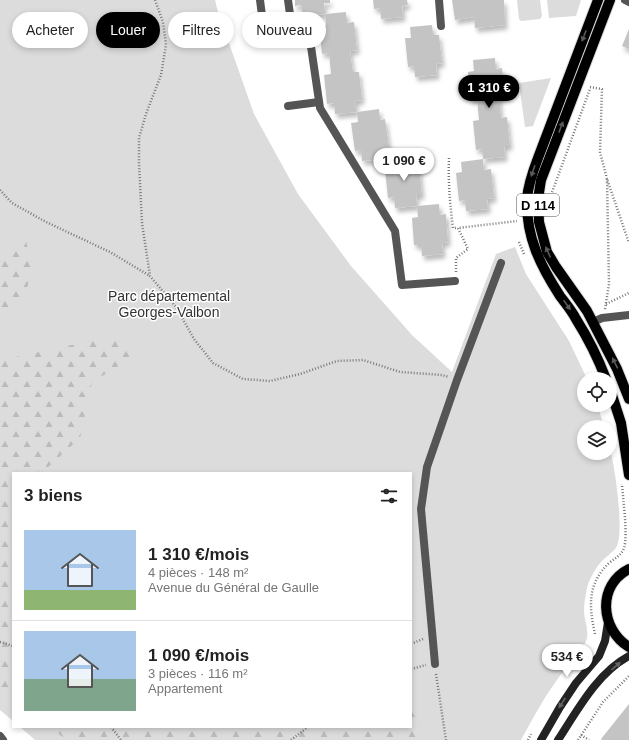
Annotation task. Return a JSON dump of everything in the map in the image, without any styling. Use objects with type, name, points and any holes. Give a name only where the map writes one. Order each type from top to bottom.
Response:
[{"type":"main road","name":"D 114","points":[[598,0],[538,158],[531,178],[527,199],[530,234],[537,256],[560,295],[576,318],[603,372]]},
{"type":"main road","name":"D 114","points":[[610,0],[542,180],[538,199],[539,222],[547,252],[587,311],[597,320],[629,399]]},
{"type":"main road","points":[[617,411],[621,423],[625,477]]},
{"type":"main road","points":[[541,740],[576,683],[599,656],[605,641],[608,622],[606,598],[610,587],[617,577],[628,568]]},
{"type":"main road","points":[[608,622],[616,636],[629,647]]},
{"type":"main road","points":[[558,740],[585,698],[598,682],[629,656]]},
{"type":"street","points":[[260,0],[262,12]]},
{"type":"street","points":[[288,0],[290,12]]},
{"type":"street","points":[[439,0],[441,26]]},
{"type":"street","points":[[625,0],[629,2]]},
{"type":"street","points":[[311,48],[320,108],[395,231],[402,285],[455,281]]},
{"type":"street","points":[[288,106],[320,102]]},
{"type":"street","points":[[435,664],[421,509],[427,467],[457,380],[501,263]]},
{"type":"street","points":[[597,320],[629,315]]},
{"type":"street","points":[[0,736],[3,740]]},
{"type":"path","points":[[150,276],[142,223],[139,164],[140,138],[146,114],[161,75],[166,45],[163,22],[155,0]]},
{"type":"path","points":[[551,196],[592,83]]},
{"type":"path","points":[[590,87],[602,89],[600,152],[607,179],[629,243]]},
{"type":"path","points":[[449,158],[449,200],[453,228],[517,222]]},
{"type":"path","points":[[597,320],[606,304],[609,284],[607,179]]},
{"type":"path","points":[[0,190],[12,203],[46,222],[110,252],[150,276],[176,307],[194,339],[213,363],[243,379],[270,381],[300,374],[337,361],[363,360],[400,372],[442,375],[457,380]]},
{"type":"path","points":[[455,281],[457,280],[456,258],[468,250],[458,228]]},
{"type":"path","points":[[606,304],[629,293]]},
{"type":"path","points":[[594,639],[590,606],[592,594],[596,582],[603,571],[610,562],[622,553],[625,543],[625,477]]},
{"type":"path","points":[[625,543],[629,542]]},
{"type":"path","points":[[0,642],[12,646]]},
{"type":"path","points":[[412,669],[435,664],[446,740]]},
{"type":"path","points":[[578,740],[603,702],[629,676]]},
{"type":"path","points":[[112,728],[121,740]]},
{"type":"path","points":[[291,740],[307,728]]},
{"type":"path","points":[[581,735],[589,740]]},
{"type":"green space","name":"Parc départemental Georges-Valbon","points":[[0,0],[215,0],[218,12],[168,12],[168,48],[231,48],[254,114],[298,194],[351,266],[412,335],[452,372],[496,254],[515,247],[526,274],[569,341],[584,372],[577,372],[577,412],[600,412],[602,420],[577,420],[577,460],[612,460],[618,500],[620,529],[619,540],[616,548],[599,564],[588,584],[584,608],[587,630],[586,641],[581,650],[547,695],[521,740],[35,740],[21,728],[412,728],[412,472],[12,472],[12,720],[0,710]]},
{"type":"green space","points":[[517,0],[540,0],[542,16],[540,19],[521,21],[519,19]]},
{"type":"green space","points":[[547,0],[581,0],[576,16],[549,18]]},
{"type":"green space","points":[[551,78],[533,126],[525,127],[519,83]]},
{"type":"green space","points":[[26,241],[33,268],[22,304],[0,313],[0,256]]},
{"type":"green space","points":[[114,336],[134,357],[92,382],[80,438],[46,469],[50,472],[12,472],[12,699],[0,691],[0,358],[6,359]]},
{"type":"green space","points":[[412,712],[426,740],[67,740],[50,728],[412,728]]},
{"type":"building","points":[[295,0],[330,0],[330,3],[324,3],[325,12],[302,12],[301,5],[295,6]]},
{"type":"building","points":[[373,0],[407,0],[408,5],[402,6],[403,17],[381,19],[380,8],[374,9]]},
{"type":"building","points":[[452,0],[504,0],[505,25],[475,28],[474,17],[455,20]]},
{"type":"building","points":[[346,12],[347,23],[354,22],[357,50],[350,51],[353,72],[359,72],[362,100],[355,101],[357,112],[335,114],[334,103],[327,104],[324,75],[331,74],[329,53],[322,54],[321,48],[326,48],[326,14]]},
{"type":"building","points":[[432,25],[433,35],[439,35],[442,63],[436,64],[437,75],[415,77],[414,66],[408,67],[405,38],[411,38],[410,27]]},
{"type":"building","points":[[629,29],[629,49],[622,46]]},
{"type":"building","points":[[495,58],[496,69],[502,68],[505,96],[499,97],[501,118],[507,117],[510,146],[504,146],[505,157],[483,159],[482,149],[476,150],[473,121],[479,120],[477,99],[470,100],[468,72],[474,71],[473,60]]},
{"type":"building","points":[[379,109],[380,120],[385,119],[389,147],[382,148],[383,159],[362,161],[361,150],[355,151],[351,123],[358,122],[357,112]]},
{"type":"building","points":[[412,156],[413,167],[419,166],[422,195],[416,195],[417,206],[395,208],[394,197],[388,198],[385,170],[391,169],[390,159]]},
{"type":"building","points":[[483,159],[484,170],[491,169],[494,198],[487,199],[488,209],[466,211],[465,200],[459,201],[456,173],[462,172],[461,162]]},
{"type":"building","points":[[439,204],[440,215],[446,214],[448,242],[442,243],[443,254],[422,256],[421,245],[414,245],[412,218],[418,217],[417,206]]},
{"type":"building","points":[[629,704],[629,740],[602,740],[601,739]]}]
